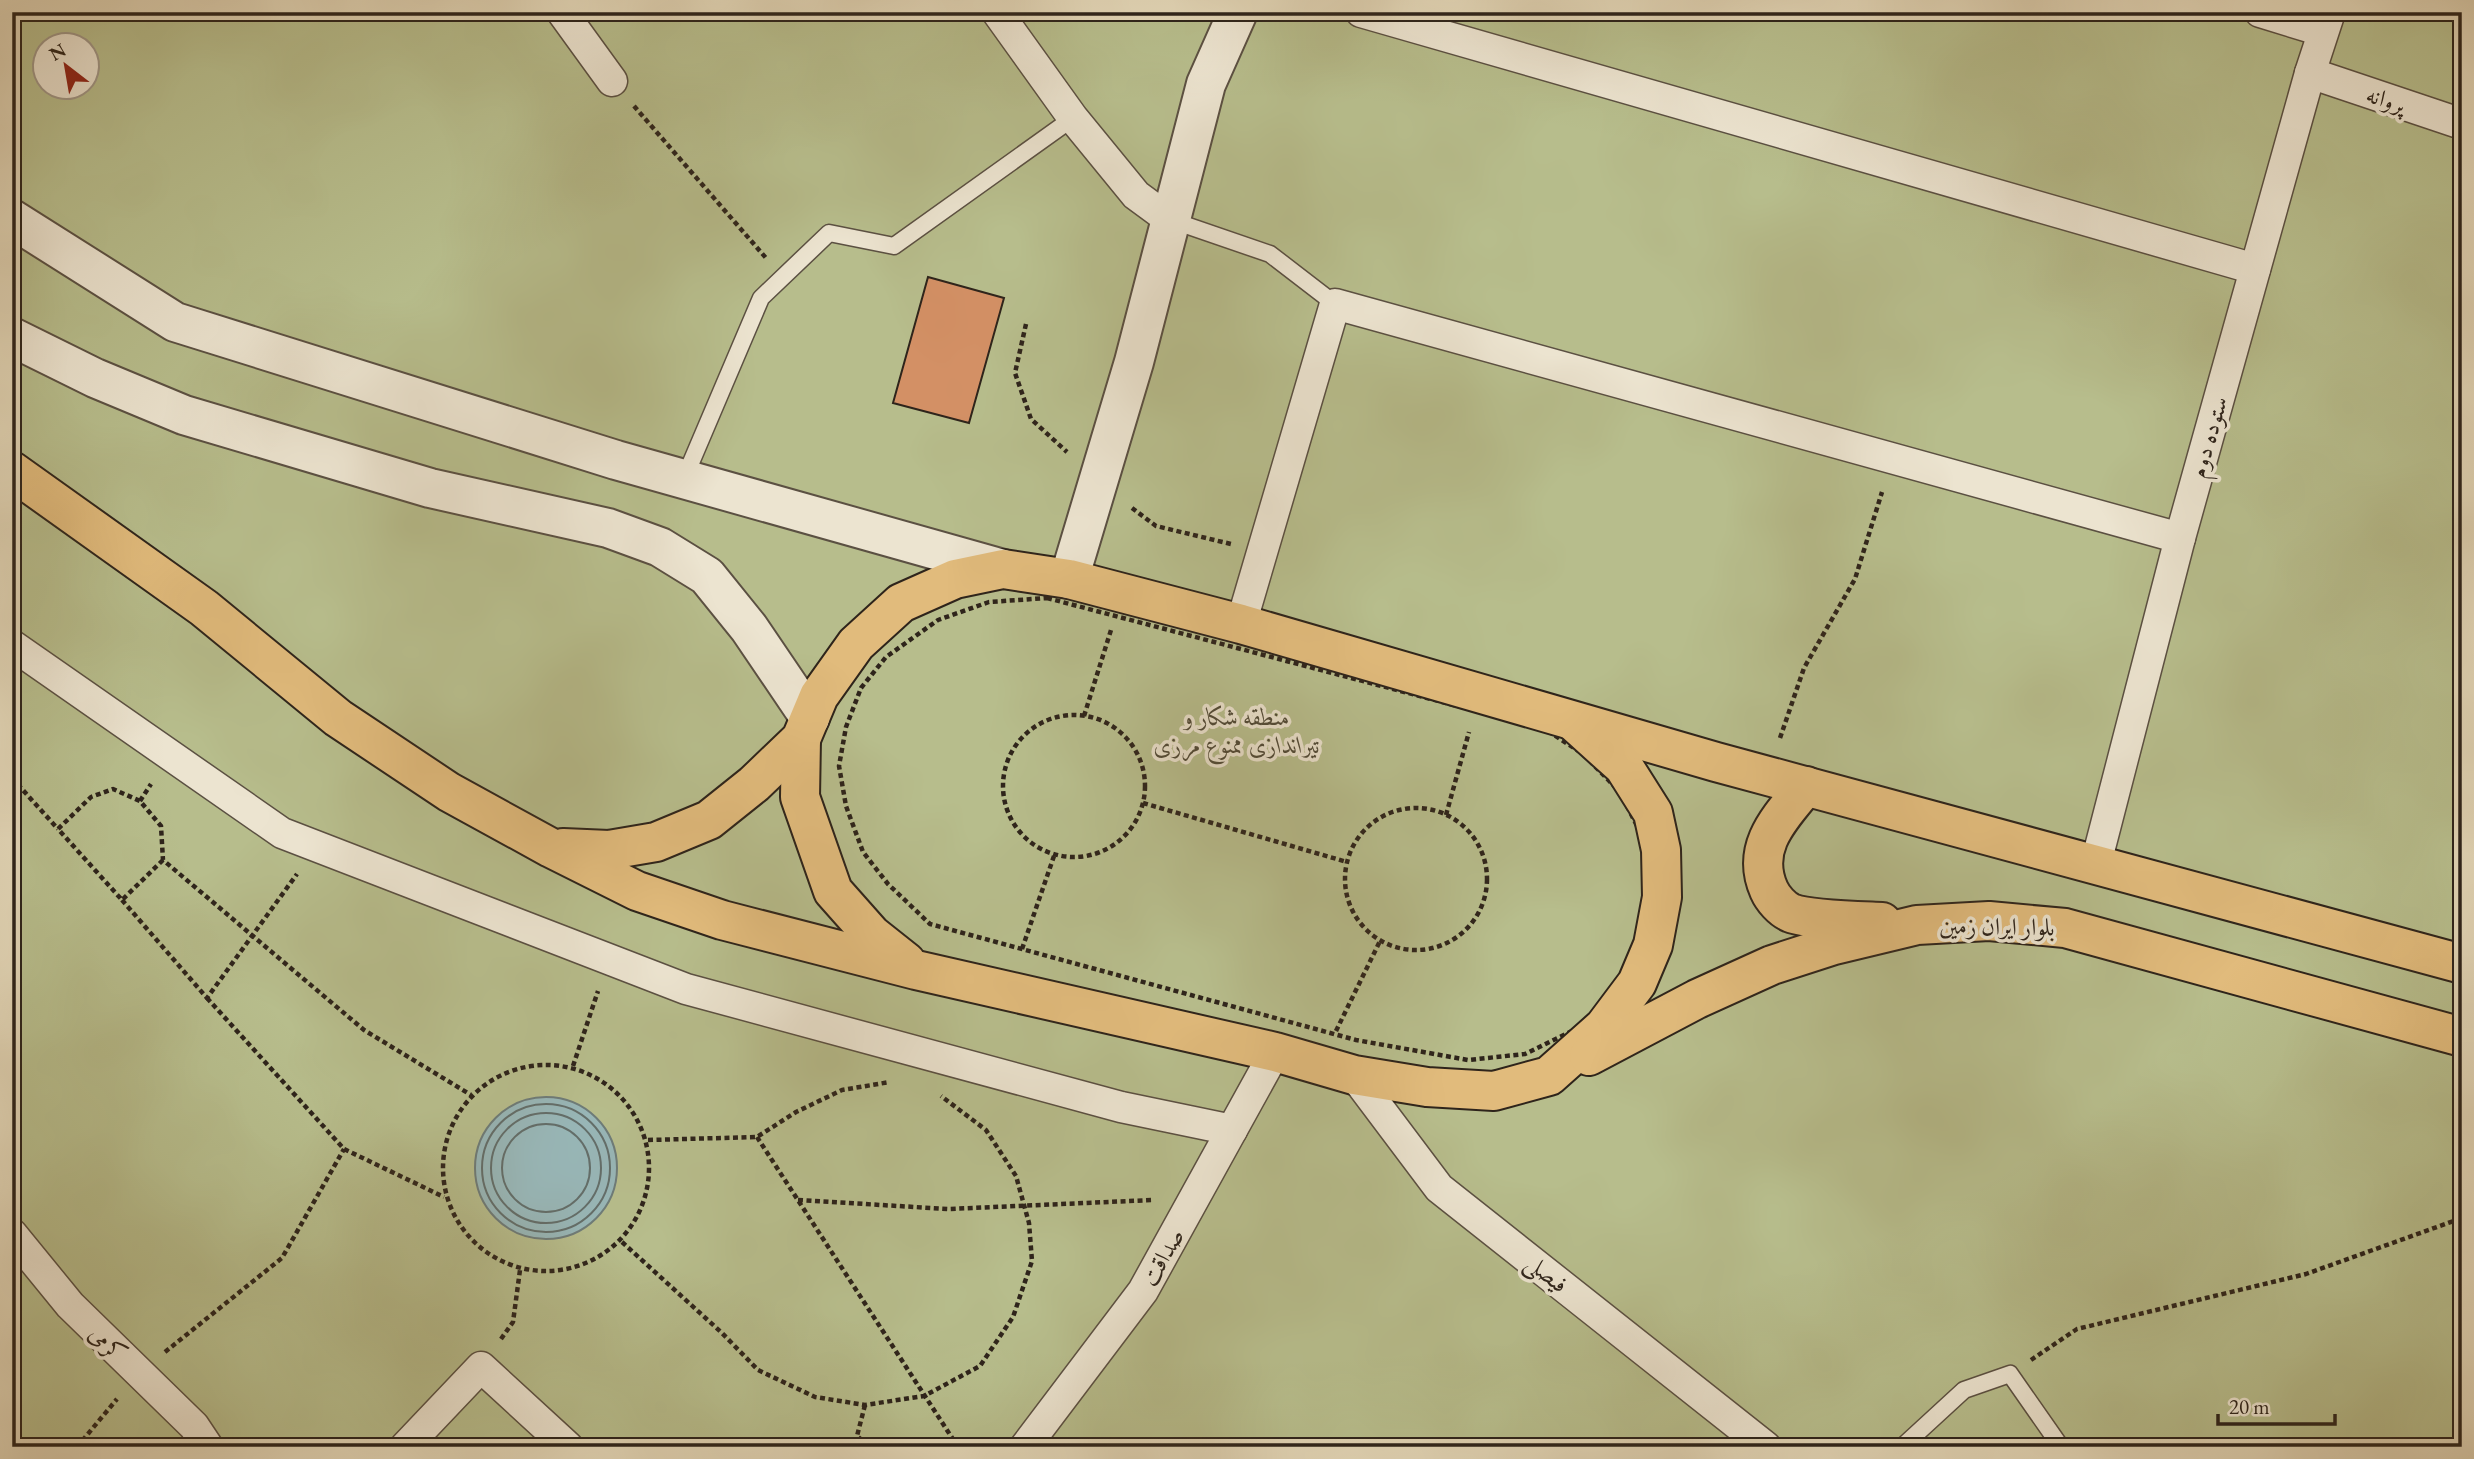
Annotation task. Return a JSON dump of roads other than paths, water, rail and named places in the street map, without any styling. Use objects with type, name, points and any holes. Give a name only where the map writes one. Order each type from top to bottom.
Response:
[{"type":"main road","points":[[12,471],[204,608],[338,718],[449,792],[637,891],[722,920],[916,970],[1275,1052],[1354,1075],[1427,1087],[1494,1090],[1549,1076],[1604,1027],[1637,983],[1653,945],[1662,897],[1661,850],[1653,813],[1624,767],[1574,722]]},
{"type":"main road","points":[[551,848],[609,850],[656,842],[709,820],[754,784],[805,728],[819,696],[856,644],[901,603],[955,579],[1003,569],[1069,579],[1241,624],[1477,702],[1574,722],[2462,964]]},
{"type":"main road","points":[[805,728],[800,797],[833,891],[872,936],[916,970]]},
{"type":"main road","points":[[1806,786],[1778,820],[1764,851],[1763,876],[1773,898],[1790,913],[1917,925]]},
{"type":"main road","name":"بلوار ایران زمین","points":[[1549,1076],[1697,999],[1772,965],[1834,945],[1917,925],[1989,921],[2065,928],[2462,1037]]},
{"type":"street","points":[[562,12],[612,81]]},
{"type":"street","points":[[997,12],[1073,118],[1136,195],[1171,220]]},
{"type":"street","points":[[1069,579],[1134,362],[1206,84],[1238,12]]},
{"type":"street","points":[[1361,12],[2255,269]]},
{"type":"street","points":[[2260,12],[2326,22]]},
{"type":"street","name":"ستوده دوم","points":[[2096,863],[2180,538],[2326,22]]},
{"type":"street","name":"پروانه","points":[[2310,74],[2462,124]]},
{"type":"street","points":[[12,219],[175,322],[616,460],[1003,569]]},
{"type":"street","points":[[1241,624],[1335,304],[2180,538]]},
{"type":"street","points":[[12,337],[95,378],[184,415],[430,488],[608,527],[660,547],[707,576],[749,628],[805,728]]},
{"type":"street","points":[[12,645],[282,832],[317,846],[700,992],[1121,1107],[1232,1130]]},
{"type":"street","name":"صداقت","points":[[1025,1447],[1143,1291],[1275,1052]]},
{"type":"street","name":"فیصلی","points":[[1354,1075],[1439,1188],[1766,1447]]},
{"type":"street","name":"کرمی","points":[[12,1234],[70,1305],[194,1426],[208,1447]]},
{"type":"street","points":[[405,1447],[481,1367],[568,1447]]},
{"type":"lane","points":[[684,479],[761,298],[829,233],[894,246],[1073,118]]},
{"type":"lane","points":[[1171,220],[1270,254],[1335,304]]},
{"type":"lane","points":[[1902,1447],[1964,1390],[2010,1374],[2061,1447]]},
{"type":"water","points":[[546,1097],[573,1103],[596,1118],[611,1141],[617,1168],[611,1195],[596,1218],[573,1233],[546,1239],[519,1233],[496,1218],[481,1195],[475,1168],[481,1141],[496,1118],[519,1103]]},
{"type":"park label","name":"منطقه شکار و تیراندازی ممنوع مرزی","points":[[1237,730]]}]
